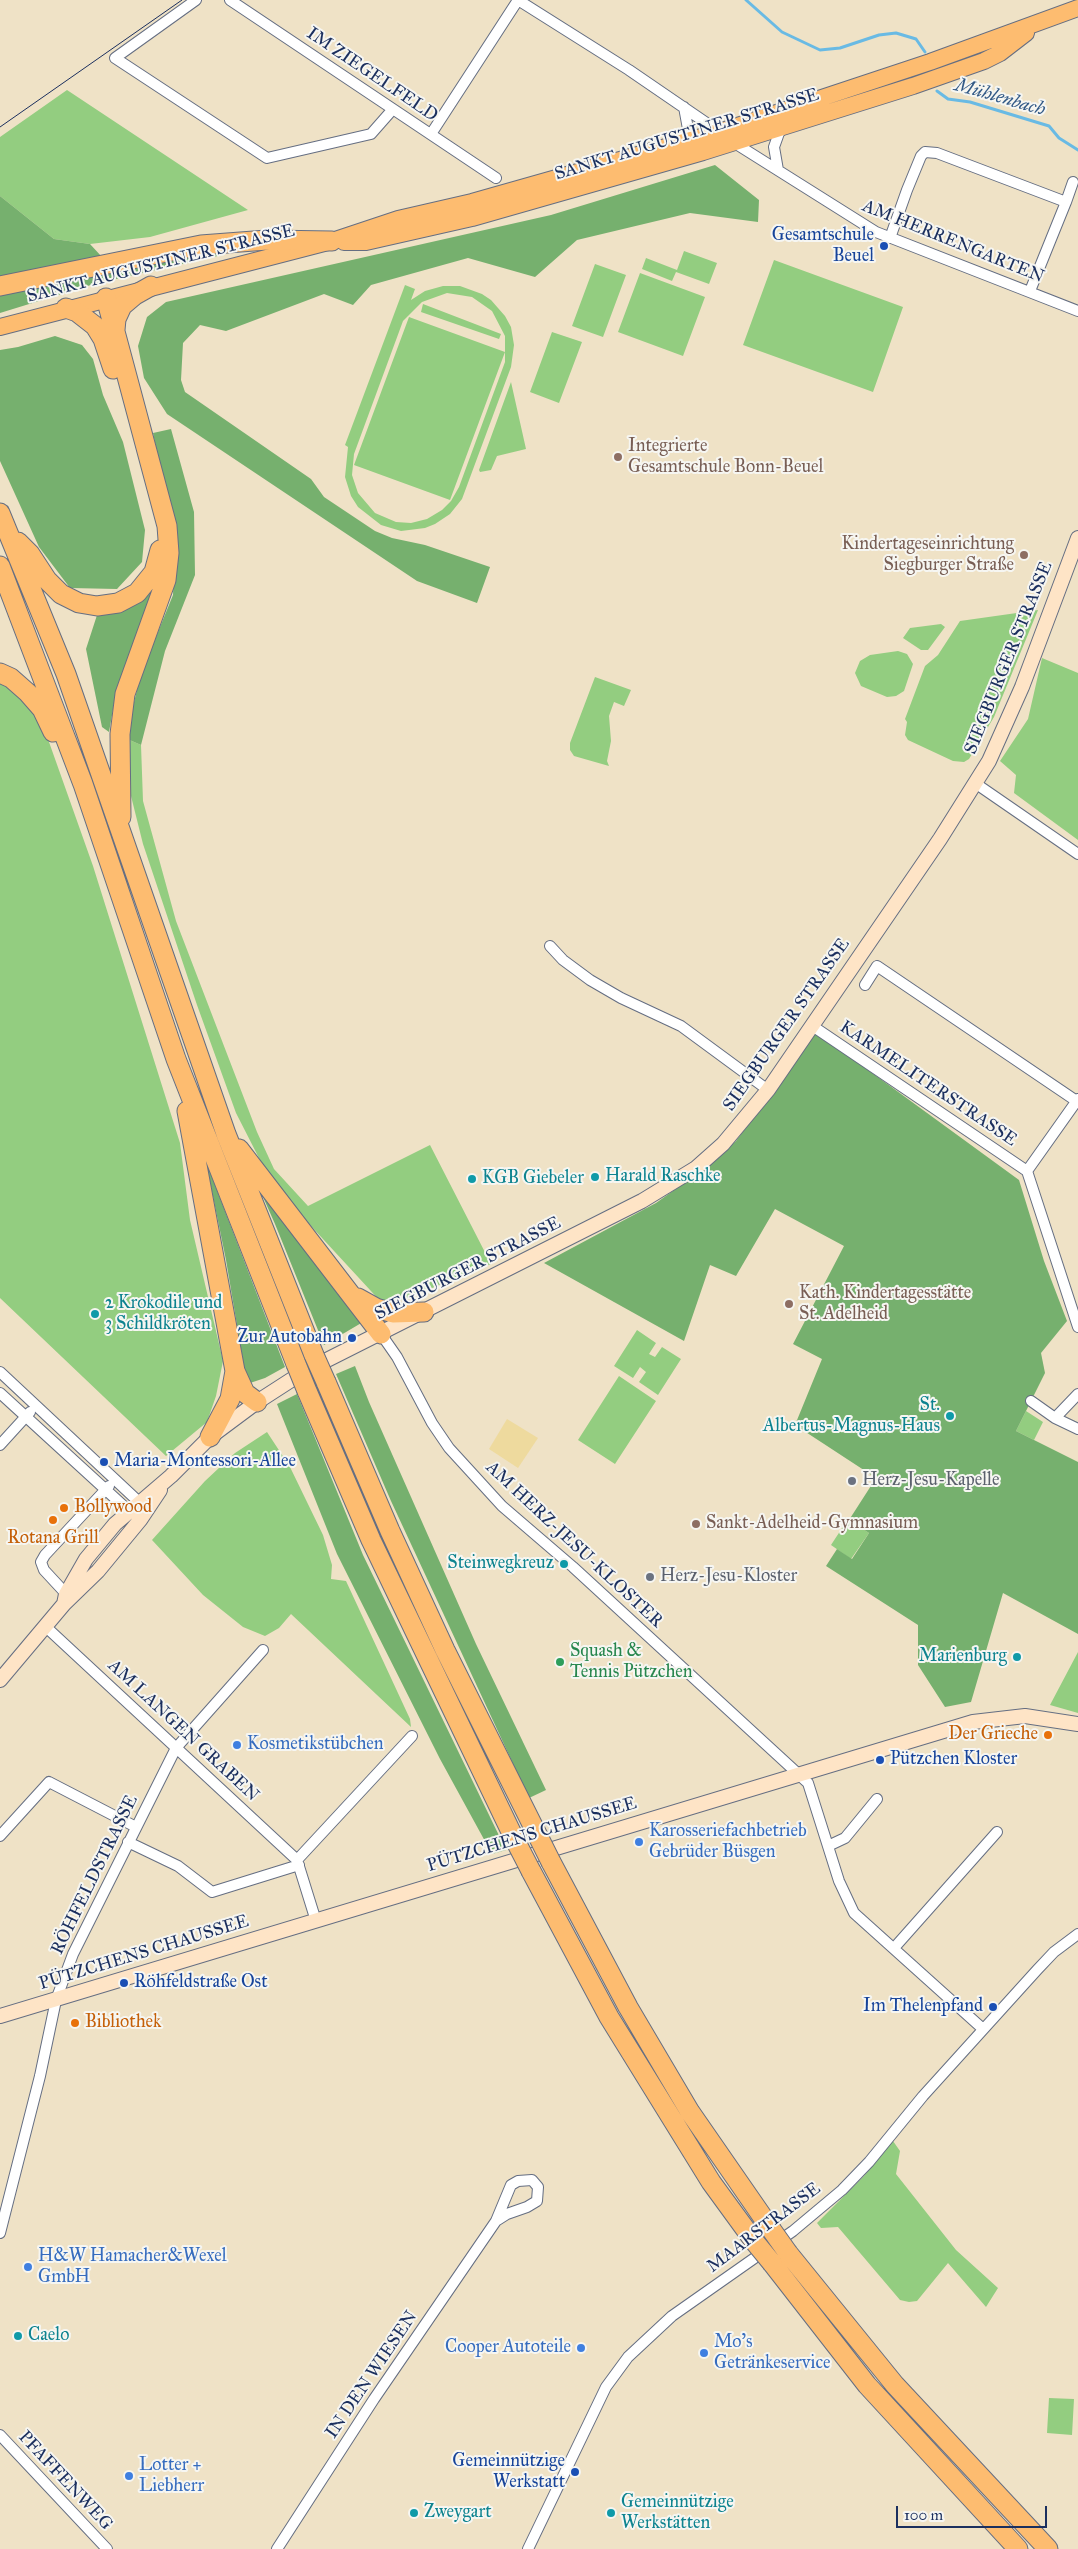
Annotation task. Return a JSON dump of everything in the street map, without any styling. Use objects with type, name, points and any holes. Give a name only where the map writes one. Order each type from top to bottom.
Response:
[{"type":"highway","points":[[0,286],[201,245],[267,240],[332,241]]},
{"type":"highway","points":[[115,331],[116,319],[122,306],[135,295],[151,286]]},
{"type":"highway","points":[[106,298],[167,526],[169,553],[166,580],[125,694],[120,734],[121,830]]},
{"type":"highway","points":[[8,532],[30,554],[41,572],[54,587],[69,599],[88,605],[107,606],[128,599],[137,593],[154,572],[160,556],[160,527],[103,339],[88,319],[66,308]]},
{"type":"highway","points":[[0,513],[66,674],[226,1134],[314,1355],[390,1531],[441,1642],[551,1862],[628,2007],[690,2112],[771,2229],[862,2346],[930,2424],[1048,2549]]},
{"type":"highway","points":[[0,566],[83,784],[176,1059],[306,1392],[396,1594],[514,1838],[609,2017],[711,2182],[842,2355],[1018,2549]]},
{"type":"highway","points":[[0,673],[11,678],[42,709],[83,784]]},
{"type":"highway","points":[[176,1059],[202,1183],[235,1371],[245,1393],[257,1402]]},
{"type":"highway","points":[[226,1134],[381,1334]]},
{"type":"highway","points":[[352,1295],[376,1308],[389,1312],[424,1312]]},
{"type":"highway","points":[[210,1438],[230,1399],[235,1371]]},
{"type":"main road","name":"SANKT AUGUSTINER STRASSE","points":[[0,326],[332,241],[398,218],[472,202],[720,132],[930,62],[1078,8]]},
{"type":"main road","name":"SANKT AUGUSTINER STRASSE","points":[[332,241],[366,242],[472,218],[538,201],[734,143],[984,61],[1000,53],[1039,23]]},
{"type":"main road","name":"SIEGBURGER STRASSE","points":[[0,1680],[67,1599],[100,1540],[134,1506],[171,1476],[210,1438],[257,1402],[305,1371],[664,1189],[696,1168],[741,1125],[768,1090],[940,839],[989,761],[1022,687],[1078,538]]},
{"type":"main road","name":"SIEGBURGER STRASSE","points":[[67,1599],[98,1571],[140,1520],[171,1476]]},
{"type":"main road","points":[[134,1506],[140,1520]]},
{"type":"main road","name":"PÜTZCHENS CHAUSSEE","points":[[0,2016],[973,1722],[1024,1716],[1078,1724]]},
{"type":"street","points":[[196,0],[115,58],[267,158],[371,134],[393,109]]},
{"type":"street","name":"IM ZIEGELFELD","points":[[230,0],[496,178]]},
{"type":"street","name":"AM HERRENGARTEN","points":[[431,134],[518,0],[684,107],[734,143],[852,219],[890,238],[1078,310]]},
{"type":"street","points":[[680,143],[687,132],[688,123],[684,107]]},
{"type":"street","points":[[778,170],[774,147],[779,133],[784,127]]},
{"type":"street","points":[[890,238],[919,162],[923,153],[928,151],[1066,202]]},
{"type":"street","points":[[1030,291],[1073,182]]},
{"type":"street","points":[[975,783],[1078,854]]},
{"type":"street","points":[[550,946],[563,960],[590,980],[621,998],[681,1026],[768,1090]]},
{"type":"street","points":[[864,985],[877,966],[1078,1100],[1027,1171],[1078,1327]]},
{"type":"street","name":"KARMELITERSTRASSE","points":[[811,1025],[1027,1171]]},
{"type":"street","name":"AM HERZ-JESU-KLOSTER","points":[[381,1334],[397,1357],[432,1423],[449,1448],[502,1506],[573,1567],[800,1774]]},
{"type":"street","points":[[0,1372],[115,1480],[134,1506]]},
{"type":"street","points":[[0,1392],[105,1490],[134,1506]]},
{"type":"street","points":[[1055,1418],[1078,1394]]},
{"type":"street","points":[[1031,1401],[1055,1418],[1078,1429]]},
{"type":"street","points":[[0,1445],[36,1406]]},
{"type":"street","points":[[67,1599],[44,1570],[41,1562],[45,1555],[115,1480]]},
{"type":"street","name":"AM LANGEN GRABEN","points":[[46,1626],[298,1862]]},
{"type":"street","name":"RÖHFELDSTRASSE","points":[[0,2233],[40,2076],[56,2000],[73,1954],[176,1748],[263,1650]]},
{"type":"street","points":[[128,1842],[178,1866],[212,1892],[298,1862],[412,1736]]},
{"type":"street","points":[[800,1774],[808,1783],[839,1881],[854,1913],[983,2029]]},
{"type":"street","points":[[0,1836],[50,1782],[136,1827]]},
{"type":"street","points":[[828,1846],[845,1838],[878,1799]]},
{"type":"street","points":[[894,1948],[997,1832]]},
{"type":"street","points":[[298,1862],[316,1921]]},
{"type":"street","name":"MAARSTRASSE","points":[[528,2549],[606,2387],[628,2357],[672,2316],[792,2231],[829,2202],[869,2162],[923,2096],[1054,1952],[1078,1934]]},
{"type":"street","name":"IN DEN WIESEN","points":[[277,2549],[374,2399],[496,2221],[511,2185],[518,2181],[532,2180],[538,2186],[537,2201],[496,2221]]},
{"type":"street","name":"PFAFFENWEG","points":[[0,2435],[107,2549]]},
{"type":"green space","points":[[67,90],[248,210],[150,237],[90,244],[54,239],[0,196],[0,137]]},
{"type":"green space","points":[[715,165],[759,200],[758,222],[690,213],[577,240],[535,277],[468,258],[371,285],[353,305],[324,294],[226,331],[200,325],[183,343],[181,380],[185,392],[311,479],[324,497],[375,531],[392,538],[425,545],[490,567],[477,603],[417,581],[167,414],[144,378],[138,346],[147,317],[166,302],[551,215]]},
{"type":"green space","points":[[0,196],[54,239],[90,244],[113,269],[219,248],[222,255],[94,284],[0,313]]},
{"type":"green space","points":[[684,251],[717,263],[709,284],[676,272],[672,281],[642,269],[646,258],[677,270]]},
{"type":"green space","points":[[774,260],[903,307],[873,392],[743,345]]},
{"type":"green space","points":[[595,264],[626,275],[603,337],[572,326]]},
{"type":"green space","points":[[640,273],[705,297],[683,356],[618,332]]},
{"type":"green space","points":[[405,285],[415,289],[411,300],[425,291],[443,286],[460,286],[482,294],[491,300],[505,316],[511,327],[514,345],[511,367],[462,499],[450,514],[425,528],[401,531],[381,525],[358,507],[351,496],[345,477],[348,447],[345,445]],"holes":[[[447,293],[472,297],[492,311],[505,336],[505,362],[459,487],[451,501],[442,510],[427,519],[411,523],[396,522],[375,513],[358,493],[352,475],[354,454],[403,321],[422,302]]]},
{"type":"green space","points":[[423,304],[501,334],[499,339],[421,312]]},
{"type":"green space","points":[[409,317],[505,352],[450,500],[354,465]]},
{"type":"green space","points":[[552,332],[582,342],[559,403],[530,392]]},
{"type":"green space","points":[[55,336],[82,345],[93,359],[103,395],[123,442],[145,530],[142,562],[117,589],[70,588],[39,547],[0,461],[0,350],[18,347]]},
{"type":"green space","points":[[511,382],[526,449],[497,456],[491,470],[480,472],[479,470]]},
{"type":"green space","points":[[171,429],[194,512],[195,575],[165,651],[141,745],[125,738],[141,674],[173,595],[175,541],[153,433]]},
{"type":"green space","points":[[155,587],[117,687],[109,732],[102,727],[86,649],[98,612],[143,597]]},
{"type":"green space","points":[[1038,610],[994,717],[969,759],[964,762],[953,761],[908,740],[905,735],[907,722],[905,719],[925,666],[938,655],[960,621]]},
{"type":"green space","points":[[941,624],[945,627],[928,650],[921,650],[903,638],[910,628]]},
{"type":"green space","points":[[898,651],[907,654],[913,664],[904,691],[896,696],[887,697],[861,686],[855,673],[860,661],[870,655]]},
{"type":"green space","points":[[1042,658],[1078,673],[1078,840],[1014,793],[1016,775],[1000,761],[1028,719]]},
{"type":"green space","points":[[595,677],[631,690],[624,706],[614,702],[609,716],[611,741],[607,761],[609,766],[574,756],[570,750],[570,743]]},
{"type":"green space","points":[[0,680],[38,711],[93,866],[180,1143],[190,1220],[223,1361],[216,1396],[207,1422],[166,1456],[0,1298]]},
{"type":"green space","points":[[125,738],[141,745],[143,801],[176,921],[257,1132],[274,1169],[308,1206],[430,1145],[491,1264],[405,1299],[382,1303],[299,1213],[261,1162],[236,1113],[197,1005],[143,844],[131,796]]},
{"type":"green space","points":[[816,1032],[1019,1180],[1044,1261],[1067,1321],[1041,1353],[1045,1373],[1016,1431],[1078,1462],[1078,1634],[1003,1593],[971,1702],[945,1707],[918,1665],[918,1625],[826,1566],[837,1549],[852,1559],[869,1533],[849,1520],[876,1478],[795,1425],[822,1359],[793,1344],[844,1246],[775,1209],[736,1276],[710,1265],[684,1341],[544,1263],[656,1203],[697,1174],[736,1141]]},
{"type":"green space","points":[[206,1162],[285,1367],[265,1378],[247,1384],[226,1260]]},
{"type":"green space","points":[[252,1172],[363,1322],[324,1345],[275,1224]]},
{"type":"green space","points":[[637,1330],[656,1343],[649,1354],[655,1357],[662,1347],[681,1359],[658,1395],[639,1382],[646,1372],[640,1367],[633,1378],[614,1366]]},
{"type":"green space","points":[[355,1366],[369,1402],[476,1644],[546,1790],[529,1798],[391,1501],[336,1374]]},
{"type":"green space","points":[[619,1376],[656,1401],[615,1464],[578,1440]]},
{"type":"green space","points":[[297,1394],[363,1555],[506,1850],[492,1854],[440,1759],[337,1554],[277,1404]]},
{"type":"green space","points":[[1026,1411],[1043,1422],[1034,1440],[1016,1431]]},
{"type":"green space","points":[[267,1432],[290,1467],[323,1535],[332,1565],[331,1579],[346,1581],[410,1719],[411,1727],[291,1614],[279,1628],[265,1636],[243,1627],[203,1595],[152,1540],[205,1481],[235,1453]]},
{"type":"green space","points":[[848,1519],[869,1533],[851,1559],[831,1545]]},
{"type":"green space","points":[[1078,1652],[1078,1713],[1050,1705]]},
{"type":"green space","points":[[893,2141],[900,2151],[896,2174],[956,2250],[998,2288],[986,2307],[948,2263],[917,2301],[900,2300],[838,2227],[821,2228],[817,2223],[864,2176]]},
{"type":"green space","points":[[1049,2398],[1074,2399],[1072,2435],[1047,2433]]},
{"type":"sand","points":[[507,1419],[538,1438],[518,1468],[489,1449]]},
{"type":"waterway","name":"Mühlenbach","points":[[746,0],[782,32],[820,50],[840,48],[879,35],[896,33],[916,39],[925,52]]},
{"type":"waterway","name":"Mühlenbach","points":[[937,91],[948,99],[970,102],[1049,126],[1059,138],[1078,150]]},
{"type":"tram line","points":[[0,127],[182,0]]},
{"type":"place","name":"Gesamtschule Beuel","points":[[884,246]]},
{"type":"place","name":"Integrierte Gesamtschule Bonn-Beuel","points":[[618,457]]},
{"type":"place","name":"Kindertageseinrichtung Siegburger Straße","points":[[1024,555]]},
{"type":"place","name":"Harald Raschke","points":[[595,1177]]},
{"type":"place","name":"KGB Giebeler","points":[[472,1179]]},
{"type":"place","name":"Kath. Kindertagesstätte St. Adelheid","points":[[789,1304]]},
{"type":"place","name":"2 Krokodile und 3 Schildkröten","points":[[95,1314]]},
{"type":"place","name":"Zur Autobahn","points":[[352,1338]]},
{"type":"place","name":"St. Albertus-Magnus-Haus","points":[[950,1416]]},
{"type":"place","name":"Maria-Montessori-Allee","points":[[104,1462]]},
{"type":"place","name":"Herz-Jesu-Kapelle","points":[[852,1481]]},
{"type":"place","name":"Bollywood","points":[[64,1508]]},
{"type":"place","name":"Rotana Grill","points":[[53,1520]]},
{"type":"place","name":"Sankt-Adelheid-Gymnasium","points":[[696,1524]]},
{"type":"place","name":"Steinwegkreuz","points":[[564,1564]]},
{"type":"place","name":"Herz-Jesu-Kloster","points":[[650,1577]]},
{"type":"place","name":"Marienburg","points":[[1017,1657]]},
{"type":"place","name":"Squash & Tennis Pützchen","points":[[560,1662]]},
{"type":"place","name":"Der Grieche","points":[[1048,1735]]},
{"type":"place","name":"Kosmetikstübchen","points":[[237,1745]]},
{"type":"place","name":"Pützchen Kloster","points":[[880,1760]]},
{"type":"place","name":"Karosseriefachbetrieb Gebrüder Büsgen","points":[[639,1842]]},
{"type":"place","name":"Röhfeldstraße Ost","points":[[124,1983]]},
{"type":"place","name":"Im Thelenpfand","points":[[993,2007]]},
{"type":"place","name":"Bibliothek","points":[[75,2023]]},
{"type":"place","name":"H&W Hamacher&Wexel GmbH","points":[[28,2267]]},
{"type":"place","name":"Caelo","points":[[18,2336]]},
{"type":"place","name":"Cooper Autoteile","points":[[581,2348]]},
{"type":"place","name":"Mo's Getränkeservice","points":[[704,2353]]},
{"type":"place","name":"Gemeinnützige Werkstatt","points":[[575,2472]]},
{"type":"place","name":"Lotter + Liebherr","points":[[129,2476]]},
{"type":"place","name":"Zweygart","points":[[414,2513]]},
{"type":"place","name":"Gemeinnützige Werkstätten","points":[[611,2513]]}]
